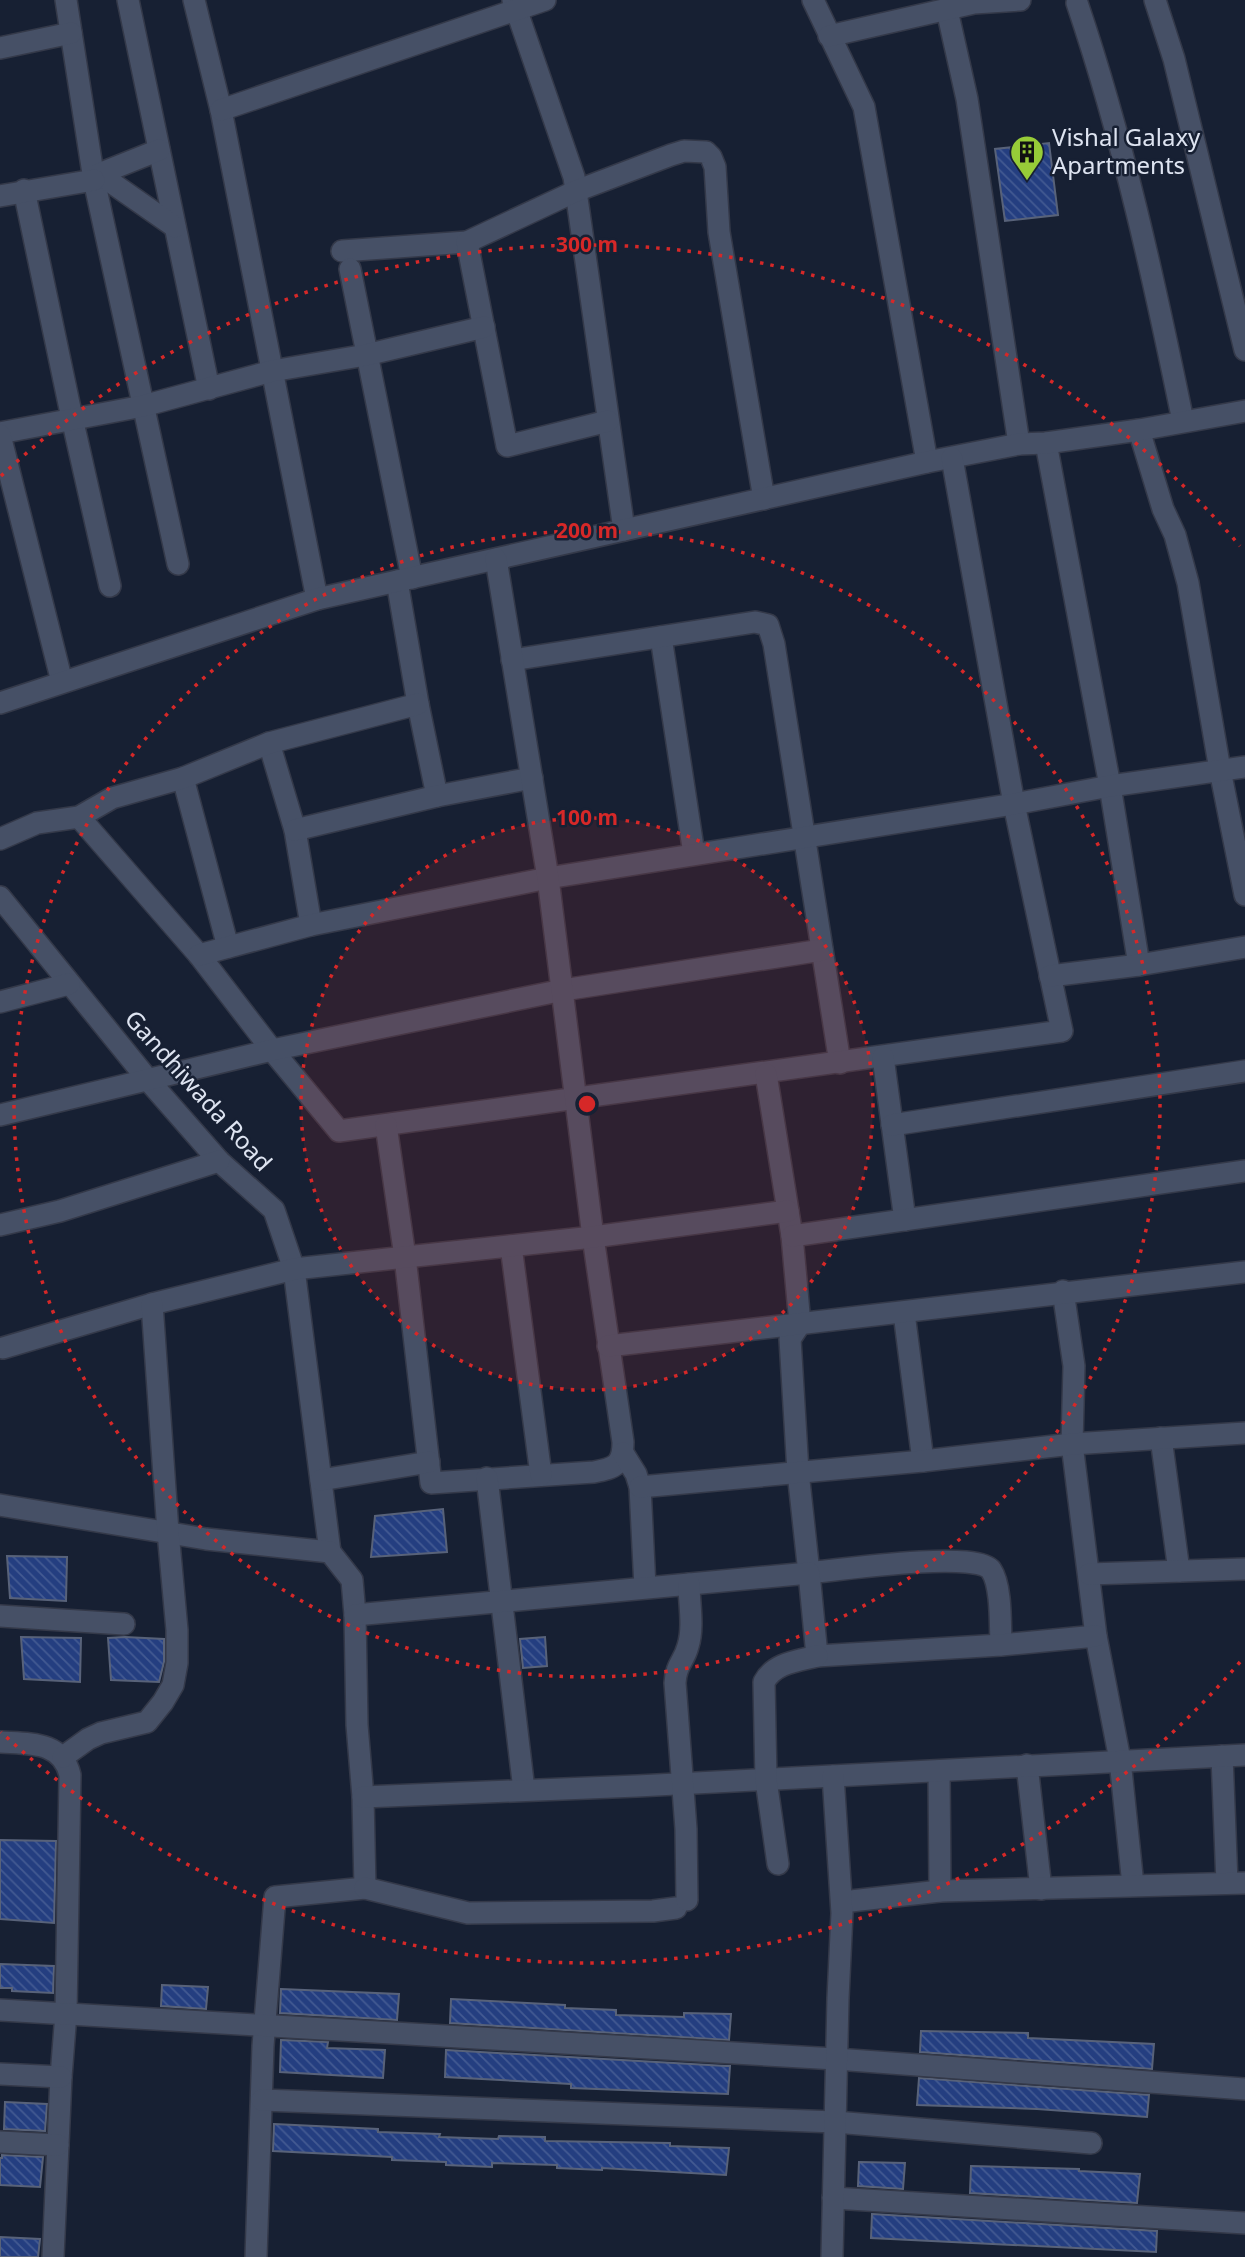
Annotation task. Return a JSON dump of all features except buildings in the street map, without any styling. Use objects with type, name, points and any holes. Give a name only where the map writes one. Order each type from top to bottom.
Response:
[{"type":"street","points":[[66,0],[94,180],[178,564]]},
{"type":"street","points":[[128,0],[209,389]]},
{"type":"street","points":[[194,0],[221,110],[317,600]]},
{"type":"street","points":[[221,110],[515,5],[545,0]]},
{"type":"street","points":[[813,0],[864,107],[927,462]]},
{"type":"street","points":[[829,36],[974,1],[1020,0]]},
{"type":"street","points":[[1155,0],[1174,59],[1245,349]]},
{"type":"street","points":[[1076,1],[1096,61],[1129,183],[1183,421]]},
{"type":"street","points":[[515,5],[574,177],[624,530]]},
{"type":"street","points":[[947,9],[970,113],[1019,444]]},
{"type":"street","points":[[0,48],[71,33]]},
{"type":"street","points":[[159,150],[99,174],[174,227]]},
{"type":"street","points":[[437,796],[418,704],[405,580],[366,355],[346,260],[467,242],[576,191],[684,151],[706,152],[715,167],[719,232],[764,499]]},
{"type":"street","points":[[0,196],[94,180]]},
{"type":"street","points":[[24,190],[110,586]]},
{"type":"street","points":[[467,242],[508,446],[608,421]]},
{"type":"street","points":[[62,682],[0,434],[143,406],[272,371],[366,355],[484,327]]},
{"type":"street","points":[[0,703],[317,600],[927,462],[1019,444],[1046,443],[1139,430],[1245,411]]},
{"type":"street","points":[[1139,430],[1163,509],[1175,535],[1188,583],[1220,770],[1245,895]]},
{"type":"street","points":[[1046,443],[1110,786],[1139,965]]},
{"type":"street","points":[[79,817],[199,955],[339,1131],[1062,1031],[1014,804],[952,458]]},
{"type":"street","points":[[496,559],[548,878],[623,1453],[636,1474],[640,1487],[645,1587]]},
{"type":"street","points":[[512,660],[755,622],[768,625],[774,644],[839,1063]]},
{"type":"street","points":[[661,637],[694,854]]},
{"type":"street","points":[[0,839],[37,823],[79,817],[112,798],[183,779],[269,743],[418,704]]},
{"type":"street","points":[[269,743],[295,830],[311,925]]},
{"type":"street","points":[[199,955],[311,925],[548,878],[1014,804],[1110,786],[1245,767]]},
{"type":"street","points":[[295,830],[437,796],[532,778]]},
{"type":"street","points":[[183,779],[228,947]]},
{"type":"street","name":"Gandhiwada Road","points":[[0,897],[149,1081],[219,1161],[274,1210],[294,1269],[330,1552]]},
{"type":"street","points":[[1051,976],[1139,965],[1245,947]]},
{"type":"street","points":[[0,1115],[272,1050],[562,990],[822,950]]},
{"type":"street","points":[[0,1002],[69,984]]},
{"type":"street","points":[[883,1057],[905,1220]]},
{"type":"street","points":[[892,1125],[1245,1071]]},
{"type":"street","points":[[766,1074],[792,1236],[800,1324],[790,1339],[798,1472],[817,1656]]},
{"type":"street","points":[[386,1125],[405,1257],[431,1483],[594,1472],[617,1464],[623,1453]]},
{"type":"street","points":[[0,1225],[61,1211],[219,1161]]},
{"type":"street","points":[[792,1236],[1245,1171]]},
{"type":"street","points":[[3,1348],[152,1304],[294,1269],[593,1237],[788,1211]]},
{"type":"street","points":[[511,1245],[541,1475]]},
{"type":"street","points":[[608,1346],[1245,1272]]},
{"type":"street","points":[[1063,1292],[1073,1366],[1072,1444],[1096,1636],[1120,1760],[1133,1885]]},
{"type":"street","points":[[63,1757],[101,1733],[146,1722],[173,1685],[177,1663],[177,1630],[152,1304]]},
{"type":"street","points":[[904,1313],[923,1461]]},
{"type":"street","points":[[640,1487],[923,1461],[1072,1444],[1245,1433]]},
{"type":"street","points":[[1161,1438],[1179,1571]]},
{"type":"street","points":[[321,1480],[429,1462]]},
{"type":"street","points":[[487,1478],[524,1790]]},
{"type":"street","points":[[0,1504],[206,1539],[330,1552],[352,1580],[356,1725],[363,1797],[365,1888]]},
{"type":"street","points":[[355,1615],[887,1564],[977,1562],[992,1571],[996,1581],[1001,1645]]},
{"type":"street","points":[[1089,1574],[1245,1569]]},
{"type":"street","points":[[256,2257],[265,2026],[275,1897],[365,1888],[468,1913],[653,1911],[681,1904],[686,1829],[675,1683],[676,1671],[690,1640],[689,1584]]},
{"type":"street","points":[[0,1616],[124,1625]]},
{"type":"street","points":[[778,1864],[766,1780],[764,1682],[769,1673],[776,1668],[817,1656],[1001,1645],[1096,1636]]},
{"type":"street","points":[[0,1742],[31,1744],[55,1750],[63,1757],[70,1775],[66,2013],[53,2257]]},
{"type":"street","points":[[363,1797],[683,1784],[1245,1755]]},
{"type":"street","points":[[842,1902],[940,1891],[1236,1883],[1222,1756]]},
{"type":"street","points":[[1027,1765],[1041,1889]]},
{"type":"street","points":[[939,1770],[940,1891]]},
{"type":"street","points":[[833,1776],[842,1902],[833,2198],[835,2257]]},
{"type":"street","points":[[0,2010],[836,2059],[1245,2089]]},
{"type":"street","points":[[0,2074],[61,2077]]},
{"type":"street","points":[[262,2100],[835,2122],[1091,2143]]},
{"type":"street","points":[[0,2142],[58,2145]]},
{"type":"street","points":[[833,2198],[1245,2223]]},
{"type":"place","name":"Vishal Galaxy Apartments","points":[[1027,182]]}]
